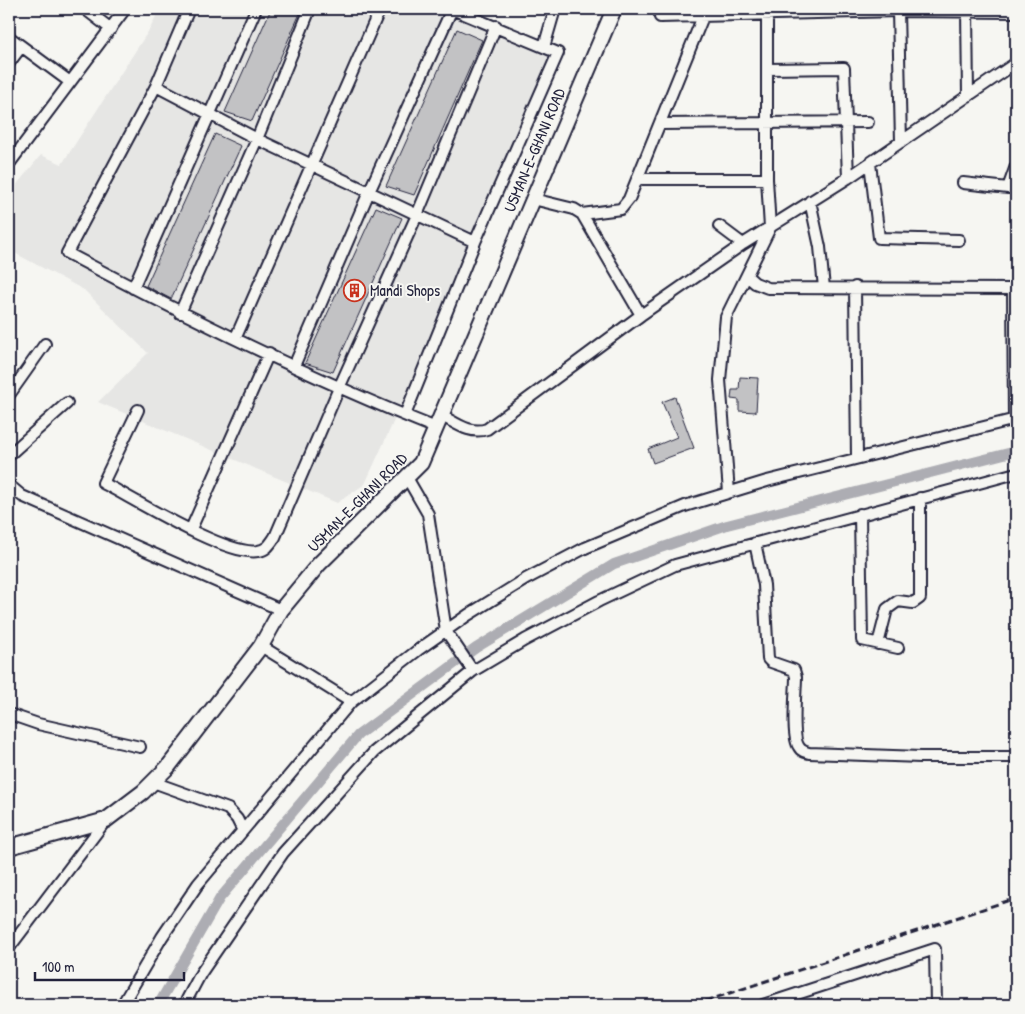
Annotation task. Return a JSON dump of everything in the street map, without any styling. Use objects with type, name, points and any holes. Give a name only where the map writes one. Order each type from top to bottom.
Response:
[{"type":"main road","name":"USMAN-E-GHANI ROAD","points":[[9,847],[106,820],[153,782],[168,767],[261,646],[281,610],[319,564],[421,463],[614,9]]},
{"type":"street","points":[[85,9],[111,29]]},
{"type":"street","points":[[9,164],[125,9]]},
{"type":"street","points":[[189,9],[156,86],[67,253],[180,313],[236,337],[339,388],[405,415],[478,432],[487,429],[641,314],[743,244],[848,178],[1016,62]]},
{"type":"street","points":[[133,288],[256,9]]},
{"type":"street","points":[[180,313],[257,139],[310,9]]},
{"type":"street","points":[[236,337],[380,9]]},
{"type":"street","points":[[294,366],[369,192],[452,9],[477,13],[496,26],[558,54],[475,242],[405,415]]},
{"type":"street","points":[[544,47],[555,9]]},
{"type":"street","points":[[967,10],[968,96]]},
{"type":"street","points":[[660,17],[767,11],[967,10],[1016,12]]},
{"type":"street","points":[[729,492],[721,371],[726,317],[770,228],[767,179],[767,11]]},
{"type":"street","points":[[898,11],[901,142]]},
{"type":"street","points":[[582,214],[621,209],[629,199],[704,14]]},
{"type":"street","points":[[138,410],[103,482],[191,529],[235,549],[258,551],[267,548],[275,537],[339,388],[417,216],[496,26]]},
{"type":"street","points":[[9,37],[70,82]]},
{"type":"street","points":[[9,63],[21,47]]},
{"type":"street","points":[[767,68],[844,68],[848,178]]},
{"type":"street","points":[[156,86],[257,139],[475,242]]},
{"type":"street","points":[[661,124],[868,122]]},
{"type":"street","points":[[870,163],[879,238],[959,240]]},
{"type":"street","points":[[963,183],[1008,188],[1016,166]]},
{"type":"street","points":[[638,179],[767,179]]},
{"type":"street","points":[[533,199],[574,209],[582,214],[641,314]]},
{"type":"street","points":[[810,201],[820,247],[824,288]]},
{"type":"street","points":[[719,226],[743,244]]},
{"type":"street","points":[[122,1005],[162,937],[198,884],[242,829],[351,702],[446,631],[526,579],[584,548],[685,506],[729,492],[857,458],[1015,419],[1014,289],[768,288],[755,283],[747,276]]},
{"type":"street","points":[[855,287],[857,458]]},
{"type":"street","points":[[9,395],[45,344]]},
{"type":"street","points":[[191,529],[269,354]]},
{"type":"street","points":[[9,455],[67,403]]},
{"type":"street","points":[[184,1005],[201,973],[283,853],[374,752],[472,668],[599,601],[667,569],[860,514],[1016,473]]},
{"type":"street","points":[[406,476],[428,514],[446,631],[472,668]]},
{"type":"street","points":[[9,486],[22,496],[281,610]]},
{"type":"street","points":[[878,644],[887,608],[898,601],[913,602],[920,598],[920,498]]},
{"type":"street","points":[[860,514],[862,640],[898,648]]},
{"type":"street","points":[[755,543],[764,585],[768,659],[771,662],[794,670],[796,677],[797,744],[801,750],[809,753],[911,757],[1016,757]]},
{"type":"street","points":[[261,646],[351,702]]},
{"type":"street","points":[[9,714],[38,724],[140,747]]},
{"type":"street","points":[[153,782],[228,809],[237,819],[242,829]]},
{"type":"street","points":[[9,948],[106,820]]},
{"type":"street","points":[[763,1005],[935,949],[936,1005]]},
{"type":"shaded area","points":[[159,9],[470,9],[563,50],[365,484],[337,503],[98,402],[148,353],[84,290],[9,250],[9,194],[41,155],[62,164],[151,27]]},
{"type":"building","points":[[271,9],[302,9],[252,121],[225,112]]},
{"type":"building","points":[[457,29],[482,40],[414,195],[386,186]]},
{"type":"building","points":[[215,134],[241,146],[171,299],[146,286]]},
{"type":"building","name":"Mandi Shops","points":[[376,207],[402,218],[333,372],[305,363]]},
{"type":"building","points":[[740,377],[758,378],[756,412],[739,411],[739,400],[731,399],[732,390],[739,390]]},
{"type":"building","points":[[675,397],[694,448],[653,463],[648,449],[677,437],[662,402]]},
{"type":"waterway","points":[[158,1005],[220,898],[358,735],[476,648],[614,564],[727,525],[1016,451]]},
{"type":"railway","points":[[694,1005],[1016,898]]},
{"type":"place","name":"Mandi Shops","points":[[354,290]]}]
